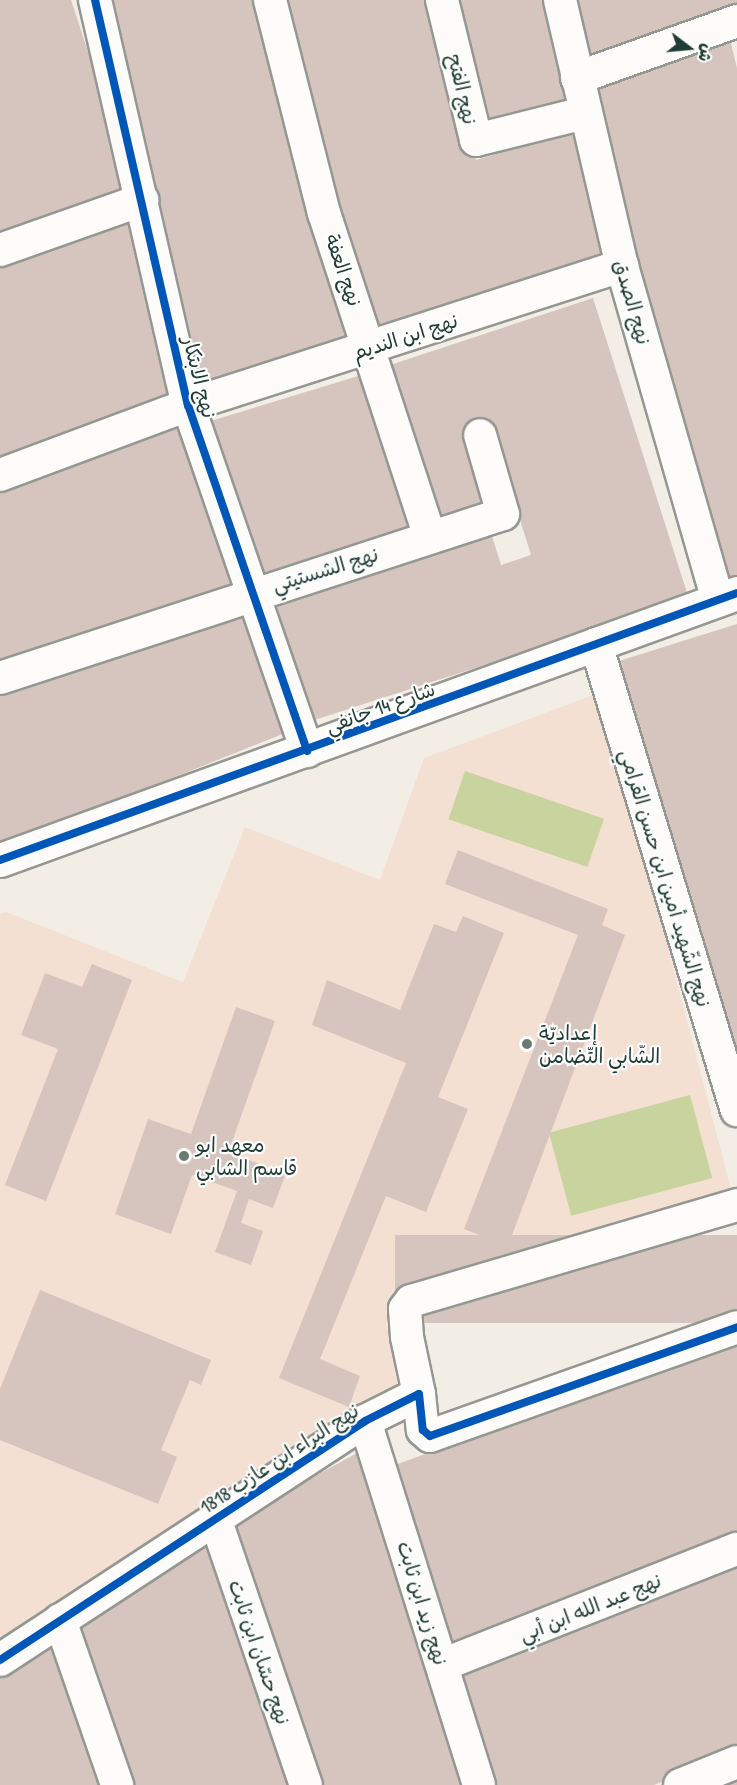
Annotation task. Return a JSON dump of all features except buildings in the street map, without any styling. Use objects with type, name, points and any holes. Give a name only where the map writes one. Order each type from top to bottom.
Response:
[{"type":"street","name":"نهج الابتكار","points":[[95,0],[188,405],[249,593],[307,752]]},
{"type":"street","name":"نهج العفة","points":[[270,0],[324,213],[430,537]]},
{"type":"street","name":"نهج الفتح","points":[[442,0],[476,140],[584,113]]},
{"type":"street","name":"نهج الصدق","points":[[560,0],[584,113],[622,266],[728,597]]},
{"type":"street","points":[[577,78],[735,28]]},
{"type":"street","points":[[0,250],[142,200]]},
{"type":"street","name":"نهج ابن النديم","points":[[0,475],[188,405],[622,266]]},
{"type":"street","name":"نهج الشستيتي","points":[[0,678],[249,593],[430,537],[505,511],[480,435]]},
{"type":"street","name":"شارع 14 جانفي","points":[[0,860],[307,752],[728,597]]},
{"type":"street","name":"نهج الشّهيد أمين ابن حسن القرامي","points":[[596,644],[737,1110]]},
{"type":"street","points":[[737,1205],[411,1301],[405,1309],[407,1338],[419,1394],[423,1430],[430,1436],[737,1327]]},
{"type":"street","name":"نهج البراء ابن عازب 1818","points":[[0,1660],[365,1421],[419,1394]]},
{"type":"street","name":"نهج زيد ابن ثابت","points":[[365,1421],[479,1785]]},
{"type":"street","name":"نهج حسّان ابن ثابت","points":[[215,1518],[306,1785]]},
{"type":"street","name":"نهج عبد الله ابن أبي","points":[[442,1665],[737,1549]]},
{"type":"street","points":[[60,1620],[117,1785]]},
{"type":"street","points":[[680,1785],[737,1762]]},
{"type":"shaded area","points":[[601,692],[737,1212],[387,1322],[399,1395],[0,1647],[0,914],[6,912],[183,982],[245,827],[380,880],[424,758]]},
{"type":"green space","points":[[465,771],[604,819],[587,867],[448,819]]},
{"type":"green space","points":[[690,1095],[712,1178],[571,1216],[549,1133]]},
{"type":"cycle path","points":[[95,0],[188,405],[307,751]]},
{"type":"cycle path","points":[[0,860],[737,593]]},
{"type":"cycle path","points":[[0,1660],[365,1421],[419,1394],[423,1430],[430,1436],[737,1327]]},
{"type":"place","name":"إعداديّة الشّابي التّضامن","points":[[527,1044]]},
{"type":"place","name":"معهد ابو قاسم الشابي","points":[[184,1156]]}]
